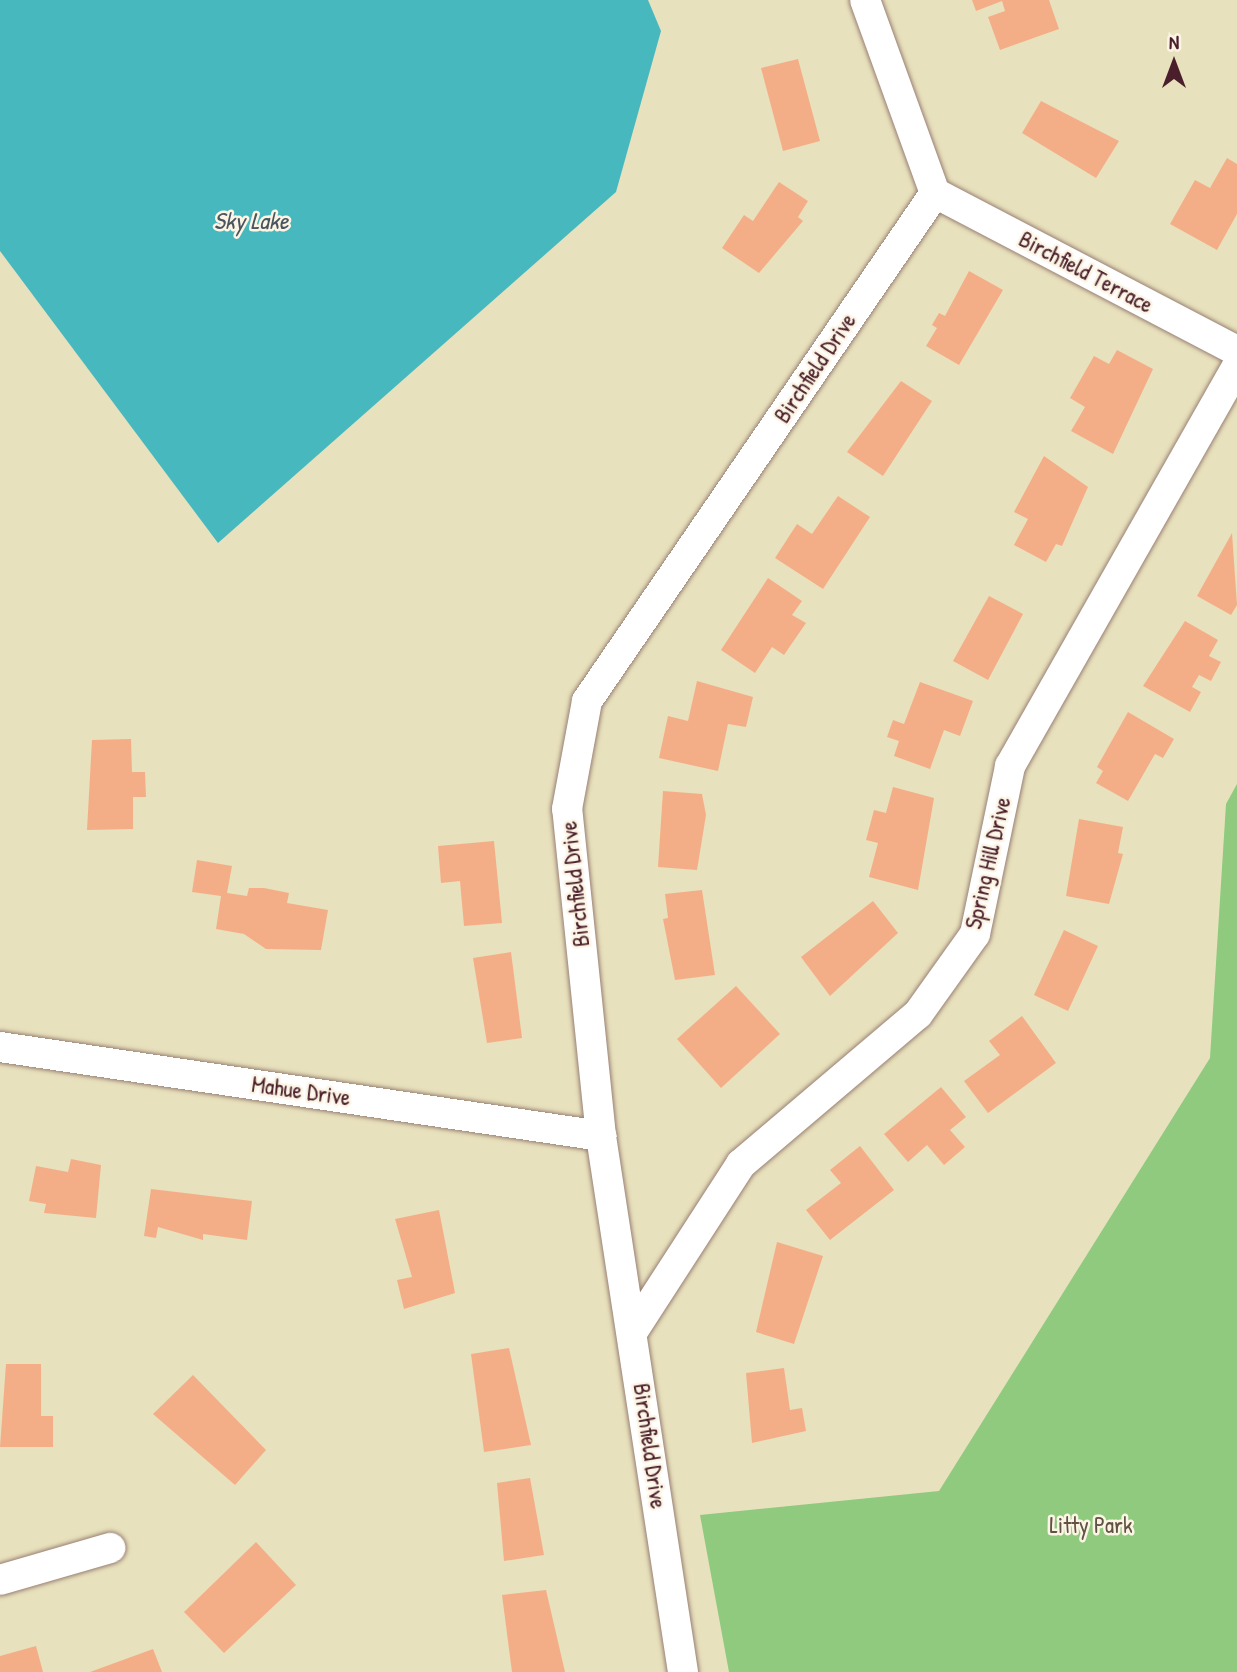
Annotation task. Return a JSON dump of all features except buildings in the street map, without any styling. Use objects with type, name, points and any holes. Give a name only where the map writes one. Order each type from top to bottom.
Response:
[{"type":"street","points":[[865,0],[935,193]]},
{"type":"street","name":"Birchfield Terrace","points":[[935,193],[1237,351]]},
{"type":"street","name":"Birchfield Drive","points":[[684,1672],[601,1136],[568,809],[587,701],[935,193]]},
{"type":"street","name":"Spring Hill Drive","points":[[633,1331],[741,1164],[918,1014],[975,934],[1010,766],[1237,366]]},
{"type":"street","name":"Mahue Drive","points":[[0,1047],[601,1136]]},
{"type":"street","points":[[0,1580],[110,1548]]},
{"type":"green space","name":"Litty Park","points":[[1237,784],[1237,1672],[729,1672],[700,1515],[939,1491],[1210,1058],[1226,804]]},
{"type":"water","name":"Sky Lake","points":[[0,0],[648,0],[661,31],[616,192],[218,543],[0,251]]}]
